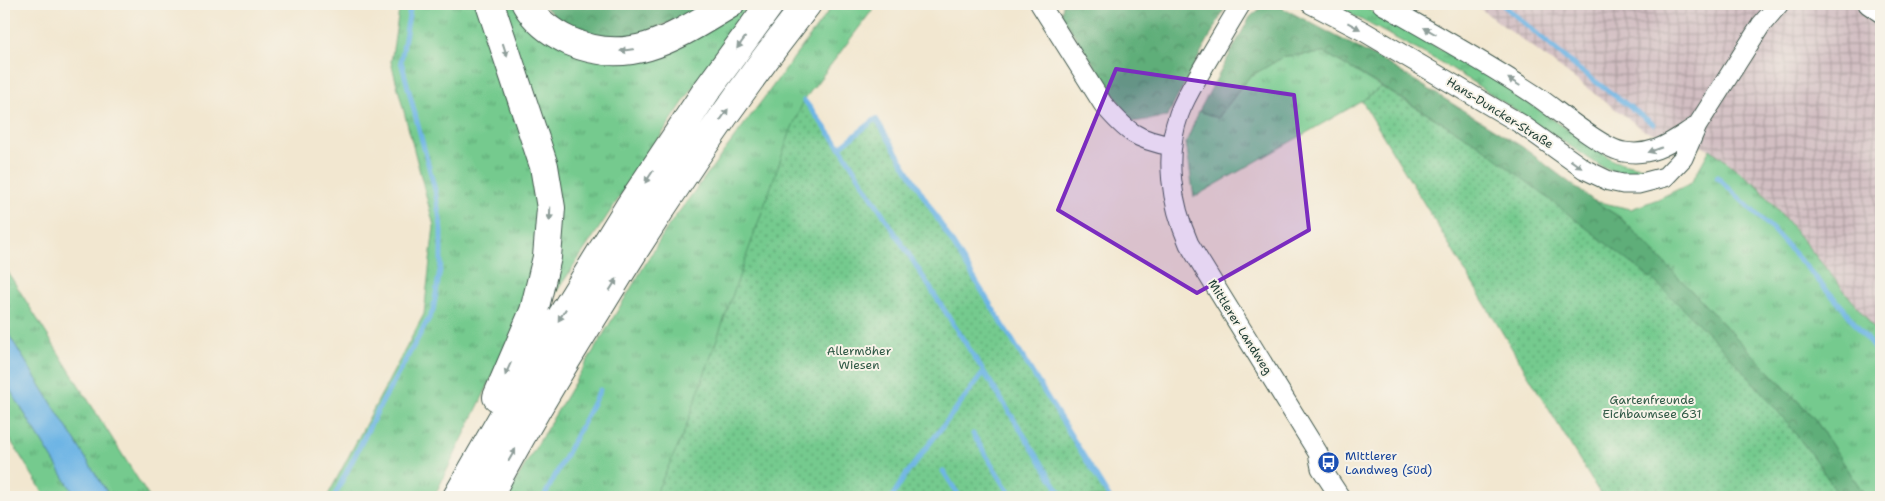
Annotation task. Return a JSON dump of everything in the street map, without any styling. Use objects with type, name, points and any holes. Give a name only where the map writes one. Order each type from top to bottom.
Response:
[{"type":"highway","points":[[463,486],[499,391],[534,311],[547,257],[551,208],[544,166],[490,4]]},
{"type":"highway","points":[[526,4],[543,25],[562,37],[581,46],[602,51],[622,52],[674,37],[730,4]]},
{"type":"highway","points":[[463,486],[547,340],[629,206],[706,90],[770,4]]},
{"type":"highway","points":[[488,497],[570,354],[652,221],[728,108],[806,4]]},
{"type":"street","points":[[1040,4],[1052,12],[1103,104],[1115,118],[1136,136],[1172,146]]},
{"type":"street","name":"Mittlerer Landweg","points":[[1241,4],[1187,94],[1179,113],[1172,146],[1171,163],[1175,202],[1189,244],[1318,453],[1321,468],[1340,497]]},
{"type":"street","name":"Hans-Duncker-Straße","points":[[1311,4],[1363,31],[1521,124],[1584,169],[1609,181],[1623,184],[1638,184],[1664,177],[1683,158],[1697,126],[1752,38],[1772,10],[1779,4]]},
{"type":"street","name":"Hans-Duncker-Straße","points":[[1382,4],[1460,48],[1616,150],[1648,153],[1660,149],[1697,126]]},
{"type":"street","points":[[1868,4],[1881,13]]},
{"type":"highlighted area","points":[[1116,69],[1294,95],[1309,230],[1197,293],[1058,210]]},
{"type":"shaded area","points":[[1474,4],[1881,4],[1881,338],[1758,186],[1710,149],[1645,131]]},
{"type":"green space","points":[[400,4],[481,4],[541,189],[531,293],[434,497],[327,497],[424,314],[434,226],[391,62]]},
{"type":"green space","points":[[500,4],[517,4],[526,20],[672,46],[749,4],[555,294],[550,294],[558,257]]},
{"type":"green space","points":[[542,4],[706,4],[694,12],[631,39],[597,40],[565,25]]},
{"type":"green space","name":"Allermöher Wiesen","points":[[834,4],[877,4],[804,100],[840,147],[876,119],[1109,497],[506,497],[667,228]]},
{"type":"green space","points":[[1063,4],[1227,4],[1167,117],[1132,122],[1061,15]]},
{"type":"green space","points":[[1332,4],[1359,4],[1488,75],[1614,161],[1639,167],[1654,166],[1653,172],[1624,177],[1602,167],[1451,68]]},
{"type":"green space","points":[[1277,5],[1383,61],[1521,146],[1594,201],[1621,218],[1814,418],[1866,497],[1840,497],[1799,438],[1754,383],[1705,330],[1653,280],[1478,144],[1325,53],[1285,56],[1249,77],[1218,118],[1199,111],[1250,17],[1263,6]]},
{"type":"green space","points":[[1325,53],[1381,87],[1362,101],[1194,197],[1186,143],[1199,111],[1218,118],[1249,77],[1285,56]]},
{"type":"green space","name":"Gartenfreunde Eichbaumsee 631","points":[[1381,87],[1478,144],[1653,280],[1705,330],[1754,383],[1799,438],[1840,497],[1602,497],[1362,101]]},
{"type":"green space","name":"Allermöher Wiesen","points":[[804,100],[840,147],[876,119],[1109,497],[654,497],[683,435],[791,130]]},
{"type":"green space","points":[[1710,149],[1758,186],[1881,338],[1881,497],[1866,497],[1814,418],[1621,218],[1594,201],[1631,209],[1658,199],[1691,183]]},
{"type":"green space","points":[[4,266],[149,497],[110,497],[4,327]]},
{"type":"green space","points":[[4,380],[76,497],[46,497],[4,430]]},
{"type":"water","points":[[4,327],[110,497],[76,497],[4,380]]},
{"type":"waterway","points":[[334,497],[379,408],[433,311],[441,264],[441,226],[435,190],[401,61],[411,4]]},
{"type":"waterway","points":[[1502,4],[1577,68],[1653,124]]},
{"type":"waterway","points":[[804,100],[840,147],[876,119],[1109,497]]},
{"type":"waterway","points":[[840,147],[984,372]]},
{"type":"waterway","points":[[1717,177],[1771,228],[1844,309],[1881,358]]},
{"type":"waterway","points":[[892,497],[905,476],[984,372],[1063,497]]},
{"type":"waterway","points":[[544,497],[600,390]]},
{"type":"waterway","points":[[973,434],[1012,497]]},
{"type":"waterway","points":[[943,471],[960,497]]},
{"type":"place","name":"Mittlerer Landweg (Süd)","points":[[1329,463]]}]
